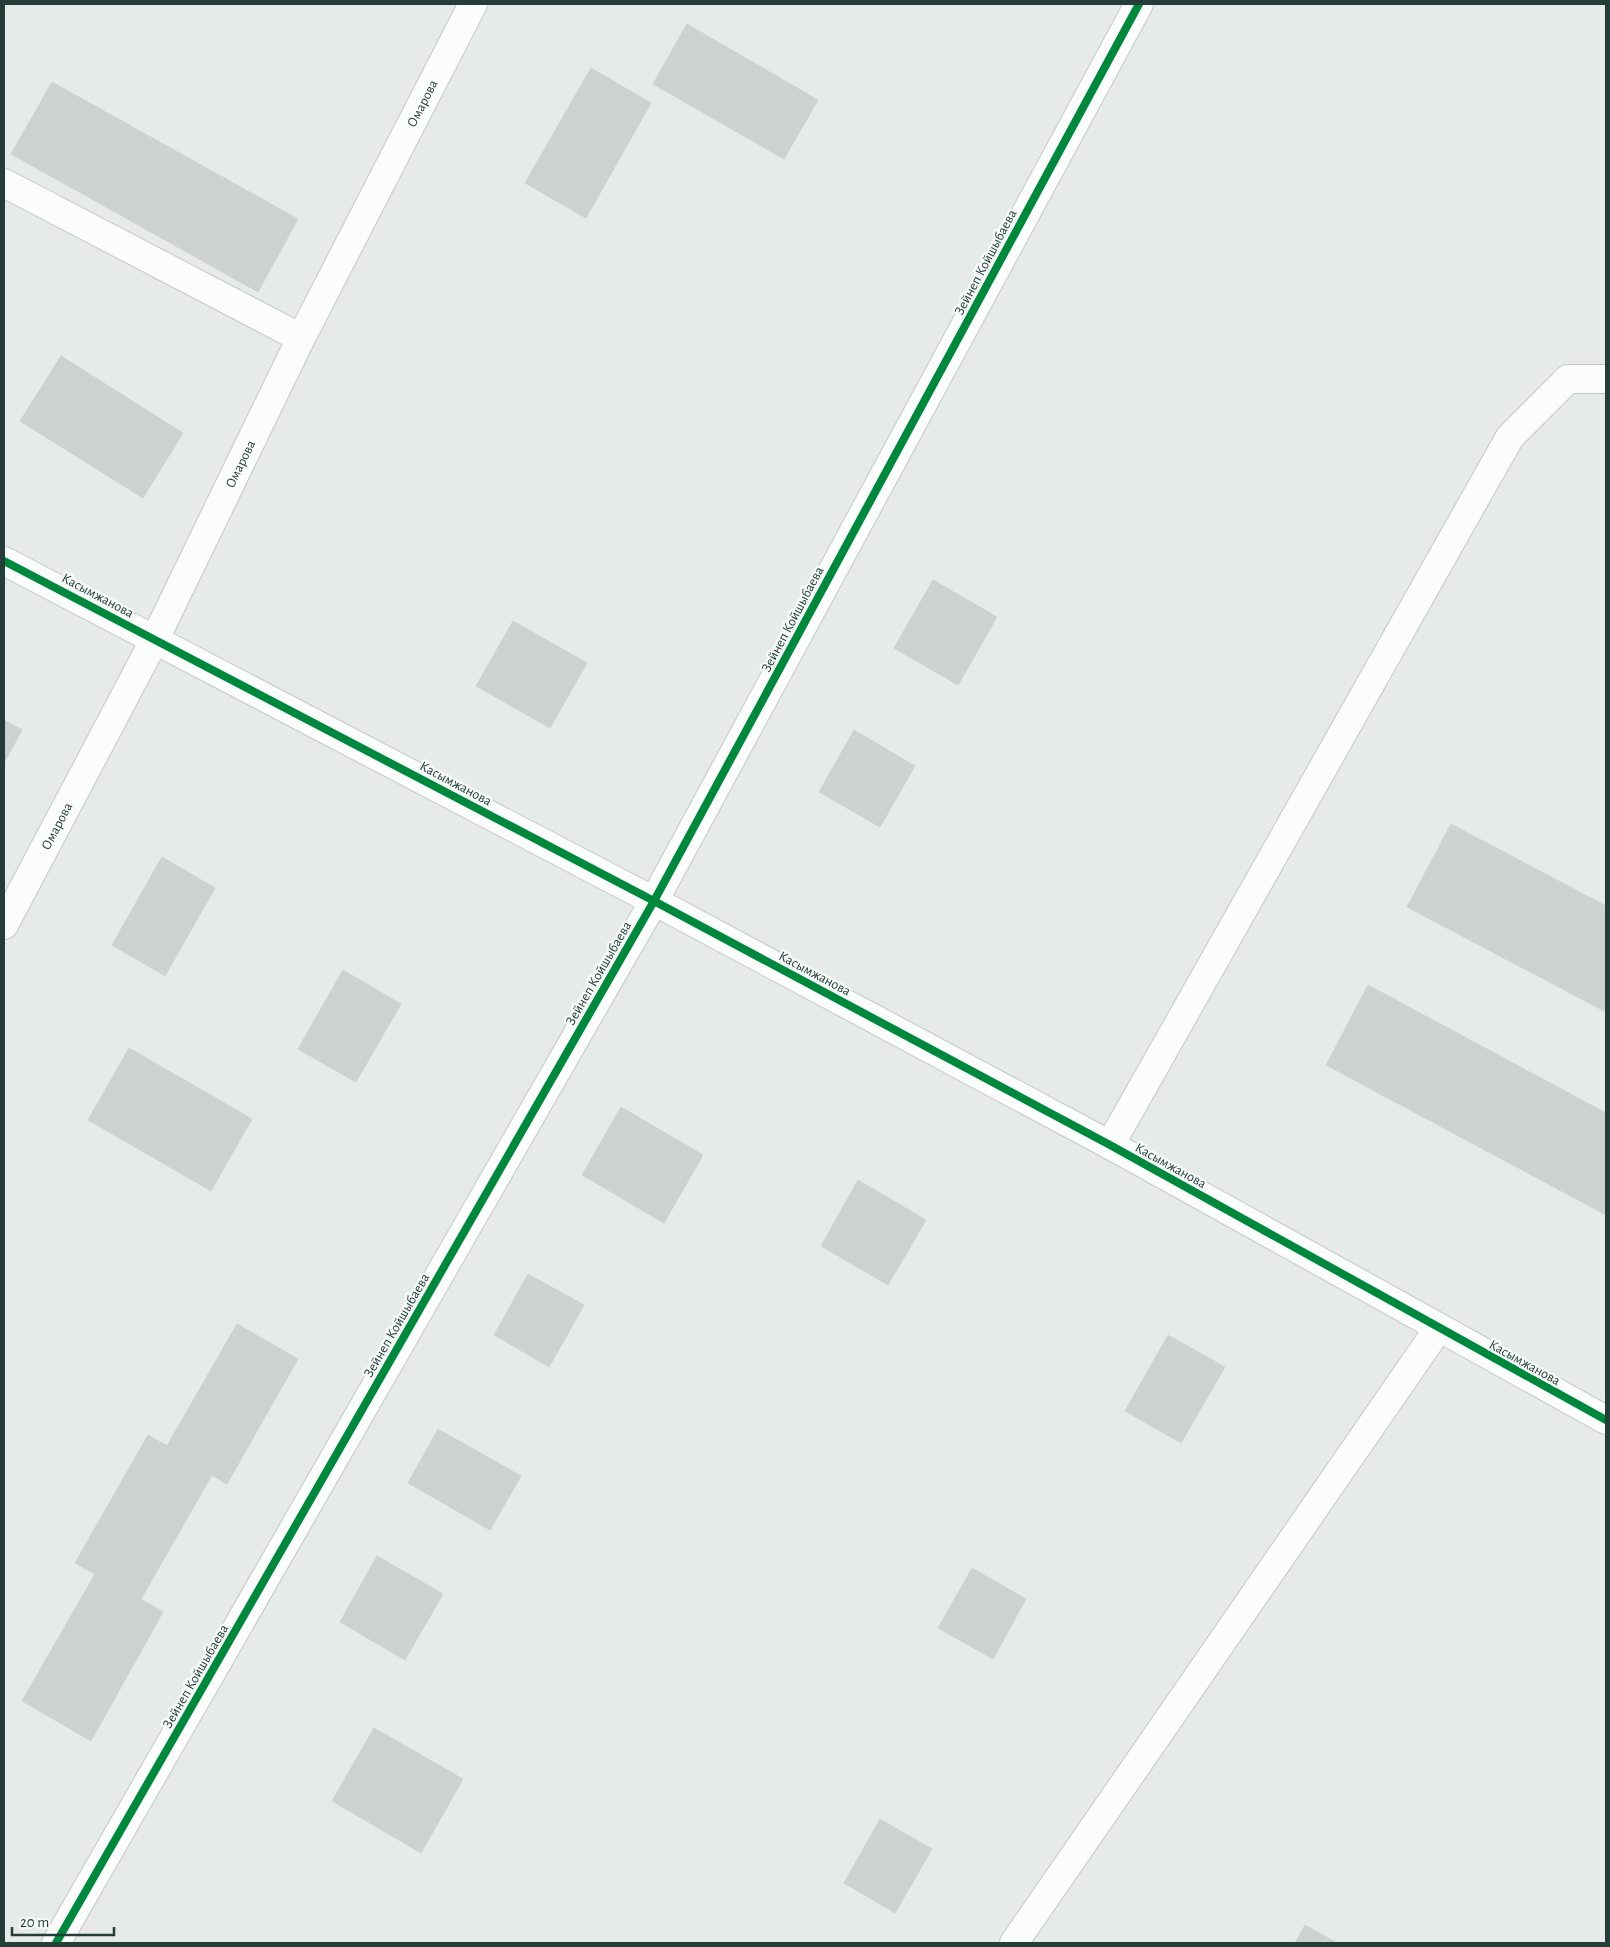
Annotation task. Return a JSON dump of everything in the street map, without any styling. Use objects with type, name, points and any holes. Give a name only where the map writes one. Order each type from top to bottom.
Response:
[{"type":"street","name":"Омарова","points":[[4,925],[155,640],[301,338],[473,4]]},
{"type":"street","name":"Зейнеп Койшыбаева","points":[[56,1943],[654,901],[1139,4]]},
{"type":"street","points":[[4,183],[301,338]]},
{"type":"street","points":[[1110,1146],[1510,437],[1568,379],[1606,379]]},
{"type":"street","name":"Касымжанова","points":[[4,560],[654,901],[1110,1146],[1438,1329],[1606,1420]]},
{"type":"street","points":[[1014,1943],[1438,1329]]},
{"type":"building","points":[[687,24],[818,100],[784,159],[653,84]]},
{"type":"building","points":[[591,68],[651,103],[586,218],[525,183]]},
{"type":"building","points":[[52,82],[298,219],[258,292],[11,154]]},
{"type":"building","points":[[61,356],[183,433],[143,498],[20,421]]},
{"type":"building","points":[[933,580],[997,617],[958,685],[894,648]]},
{"type":"building","points":[[513,621],[587,663],[550,728],[476,686]]},
{"type":"building","points":[[4,720],[22,730],[4,763]]},
{"type":"building","points":[[854,730],[915,766],[880,827],[819,792]]},
{"type":"building","points":[[1451,824],[1606,906],[1606,1007],[1604,1011],[1407,907]]},
{"type":"building","points":[[162,857],[215,888],[165,976],[112,945]]},
{"type":"building","points":[[343,970],[401,1004],[356,1082],[298,1049]]},
{"type":"building","points":[[1368,985],[1606,1113],[1606,1215],[1326,1065]]},
{"type":"building","points":[[129,1048],[252,1119],[211,1191],[88,1120]]},
{"type":"building","points":[[621,1107],[703,1155],[664,1223],[582,1175]]},
{"type":"building","points":[[858,1180],[926,1220],[888,1285],[821,1246]]},
{"type":"building","points":[[528,1274],[584,1305],[549,1367],[494,1335]]},
{"type":"building","points":[[237,1324],[298,1359],[227,1484],[212,1475],[141,1599],[163,1612],[91,1741],[22,1701],[95,1574],[75,1563],[148,1435],[167,1446]]},
{"type":"building","points":[[1168,1335],[1225,1367],[1181,1443],[1125,1411]]},
{"type":"building","points":[[438,1429],[521,1476],[490,1530],[408,1483]]},
{"type":"building","points":[[377,1556],[443,1594],[405,1660],[340,1622]]},
{"type":"building","points":[[972,1568],[1026,1599],[993,1659],[938,1628]]},
{"type":"building","points":[[374,1728],[463,1779],[421,1853],[332,1801]]},
{"type":"building","points":[[880,1819],[932,1849],[895,1913],[844,1883]]},
{"type":"building","points":[[1305,1925],[1337,1943],[1295,1943]]},
{"type":"cycle path","points":[[56,1943],[654,901],[1139,4]]},
{"type":"cycle path","points":[[4,561],[654,901],[1110,1145],[1606,1420]]}]
